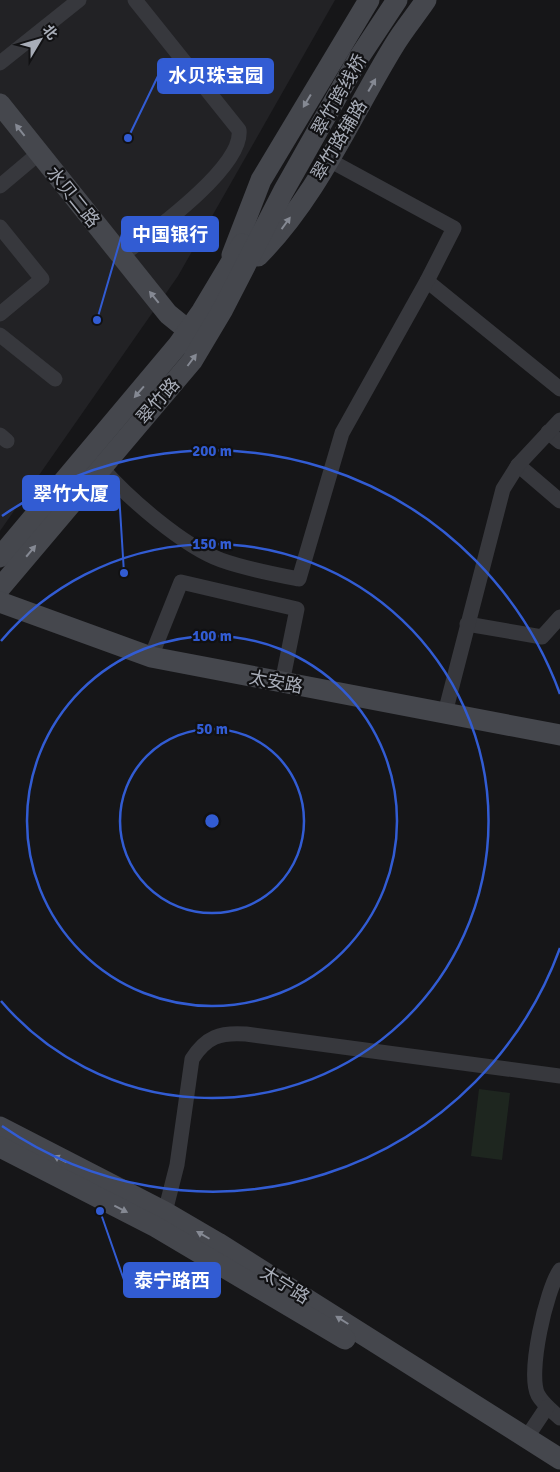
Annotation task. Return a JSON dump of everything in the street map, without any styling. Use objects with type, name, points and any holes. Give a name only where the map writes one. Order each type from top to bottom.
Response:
[{"type":"main road","points":[[235,269],[261,180],[369,0]]},
{"type":"main road","name":"翠竹跨线桥","points":[[280,190],[389,0]]},
{"type":"main road","name":"翠竹跨线桥","points":[[280,190],[358,59],[397,0]]},
{"type":"main road","name":"翠竹路辅路","points":[[235,269],[274,240],[329,160],[395,44],[426,0]]},
{"type":"main road","name":"水贝二路","points":[[0,104],[38,154],[168,314],[189,331]]},
{"type":"main road","name":"翠竹路","points":[[0,556],[189,331],[235,269],[280,190]]},
{"type":"main road","name":"翠竹路","points":[[0,588],[100,467],[192,361],[212,329],[235,269]]},
{"type":"main road","name":"太安路","points":[[0,602],[151,657],[560,735]]},
{"type":"main road","name":"太宁路","points":[[0,1127],[164,1212],[401,1357],[560,1459]]},
{"type":"main road","name":"太宁路","points":[[0,1147],[164,1232],[407,1376],[555,1472]]},
{"type":"street","points":[[0,63],[79,0]]},
{"type":"street","points":[[121,256],[210,182],[228,162],[240,138],[239,130],[136,0]]},
{"type":"street","points":[[0,186],[38,154]]},
{"type":"street","points":[[100,467],[152,515],[193,545],[220,560],[299,579],[342,434],[427,281],[454,228],[329,160]]},
{"type":"street","points":[[0,227],[42,279],[0,314]]},
{"type":"street","points":[[427,281],[560,389]]},
{"type":"street","points":[[0,335],[55,379]]},
{"type":"street","points":[[445,713],[498,501],[509,478],[518,465],[560,420]]},
{"type":"street","points":[[548,432],[560,442]]},
{"type":"street","points":[[518,465],[560,501]]},
{"type":"street","points":[[151,657],[181,582],[297,609],[282,683]]},
{"type":"street","points":[[467,624],[542,637],[560,617]]},
{"type":"street","points":[[164,1212],[178,1165],[192,1059],[200,1047],[212,1036],[228,1032],[246,1034],[560,1076]]},
{"type":"street","points":[[560,1270],[548,1303],[534,1379],[538,1395],[547,1407],[560,1418]]},
{"type":"street","points":[[527,1438],[547,1407]]},
{"type":"shaded area","points":[[0,0],[335,0],[178,276],[0,531]]},
{"type":"shaded area","points":[[479,1089],[510,1093],[502,1160],[471,1156]]},
{"type":"place","name":"水贝珠宝园","points":[[128,138]]},
{"type":"place","name":"中国银行","points":[[97,320]]},
{"type":"place","name":"翠竹大厦","points":[[124,573]]},
{"type":"place","name":"泰宁路西","points":[[100,1211]]}]
